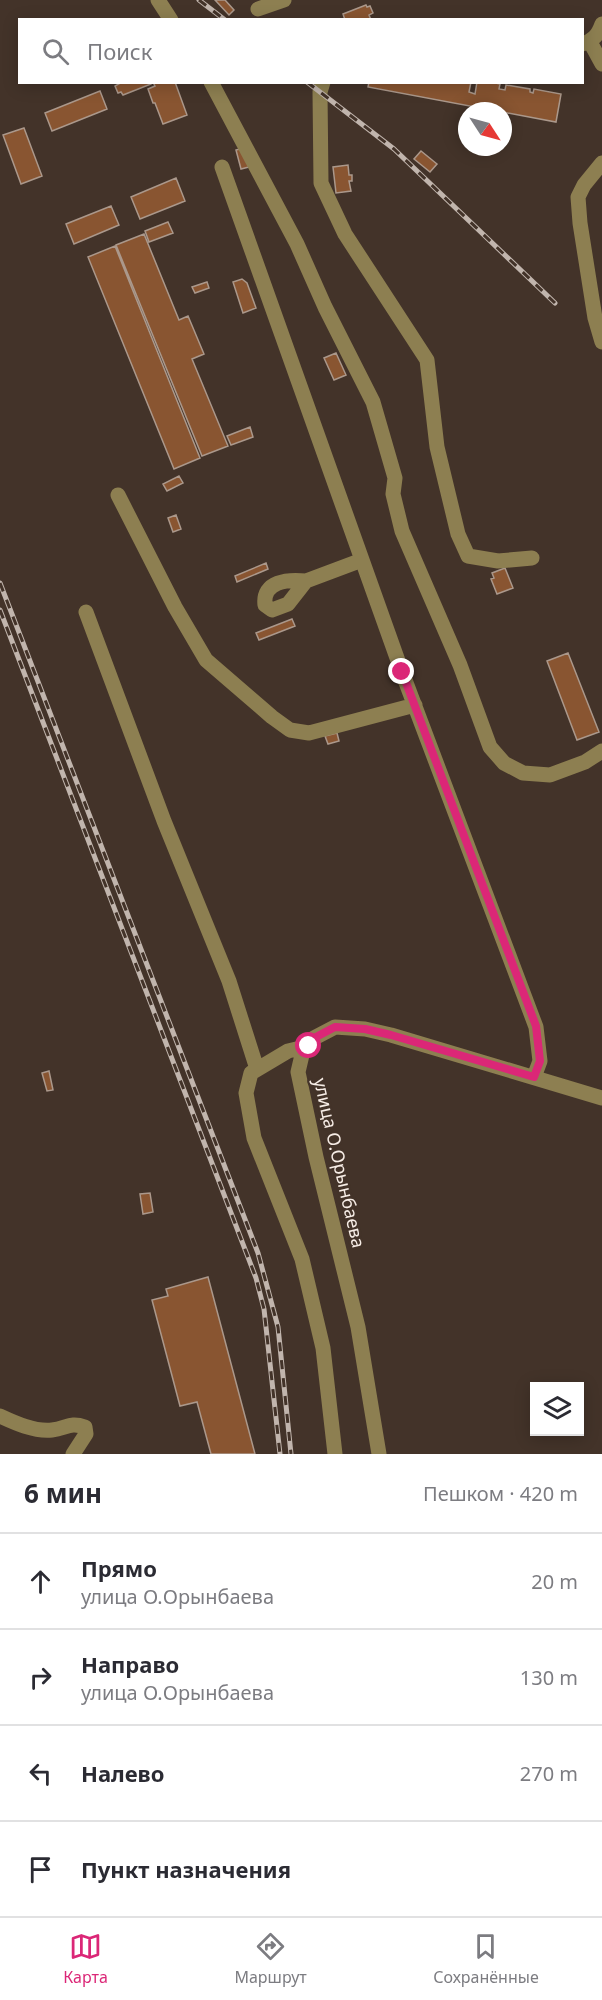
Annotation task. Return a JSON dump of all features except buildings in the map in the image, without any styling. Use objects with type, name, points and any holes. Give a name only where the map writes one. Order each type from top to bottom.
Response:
[{"type":"street","points":[[159,0],[170,18]]},
{"type":"street","points":[[258,9],[284,0]]},
{"type":"street","points":[[602,24],[599,32],[586,43],[602,64]]},
{"type":"street","points":[[211,84],[297,244],[325,307],[373,402],[395,478],[393,494],[402,531],[460,665],[490,747],[504,763],[523,773],[550,775],[585,762],[602,751]]},
{"type":"street","points":[[322,84],[320,92],[321,183],[345,234],[428,360],[436,447],[458,534],[468,556],[498,561],[532,558]]},
{"type":"street","points":[[602,163],[584,185],[578,197],[595,318],[602,342]]},
{"type":"street","points":[[222,167],[415,705],[536,1026],[540,1061],[534,1077]]},
{"type":"street","points":[[118,495],[175,607],[206,660],[290,730],[309,733],[415,705]]},
{"type":"street","points":[[306,581],[362,560]]},
{"type":"street","points":[[86,612],[164,821],[230,981],[257,1069]]},
{"type":"street","points":[[335,1454],[323,1348],[302,1259],[254,1138],[246,1093],[251,1073],[288,1051],[309,1046],[314,1038],[335,1027],[365,1029],[602,1098]]},
{"type":"street","name":"улица О.Орынбаева","points":[[309,1046],[302,1055],[298,1072],[357,1327],[379,1454]]},
{"type":"street","points":[[0,1416],[32,1428],[51,1430],[75,1424],[85,1428],[86,1434],[73,1454]]},
{"type":"railway","points":[[199,0],[222,18]]},
{"type":"railway","points":[[310,84],[394,149],[555,303]]},
{"type":"railway","points":[[0,583],[258,1253],[278,1327],[291,1454]]},
{"type":"railway","points":[[0,610],[256,1278],[264,1309],[280,1454]]},
{"type":"route","points":[[309,1046],[314,1038],[335,1027],[365,1029],[391,1035],[534,1077],[540,1061],[536,1026],[402,672]]}]
